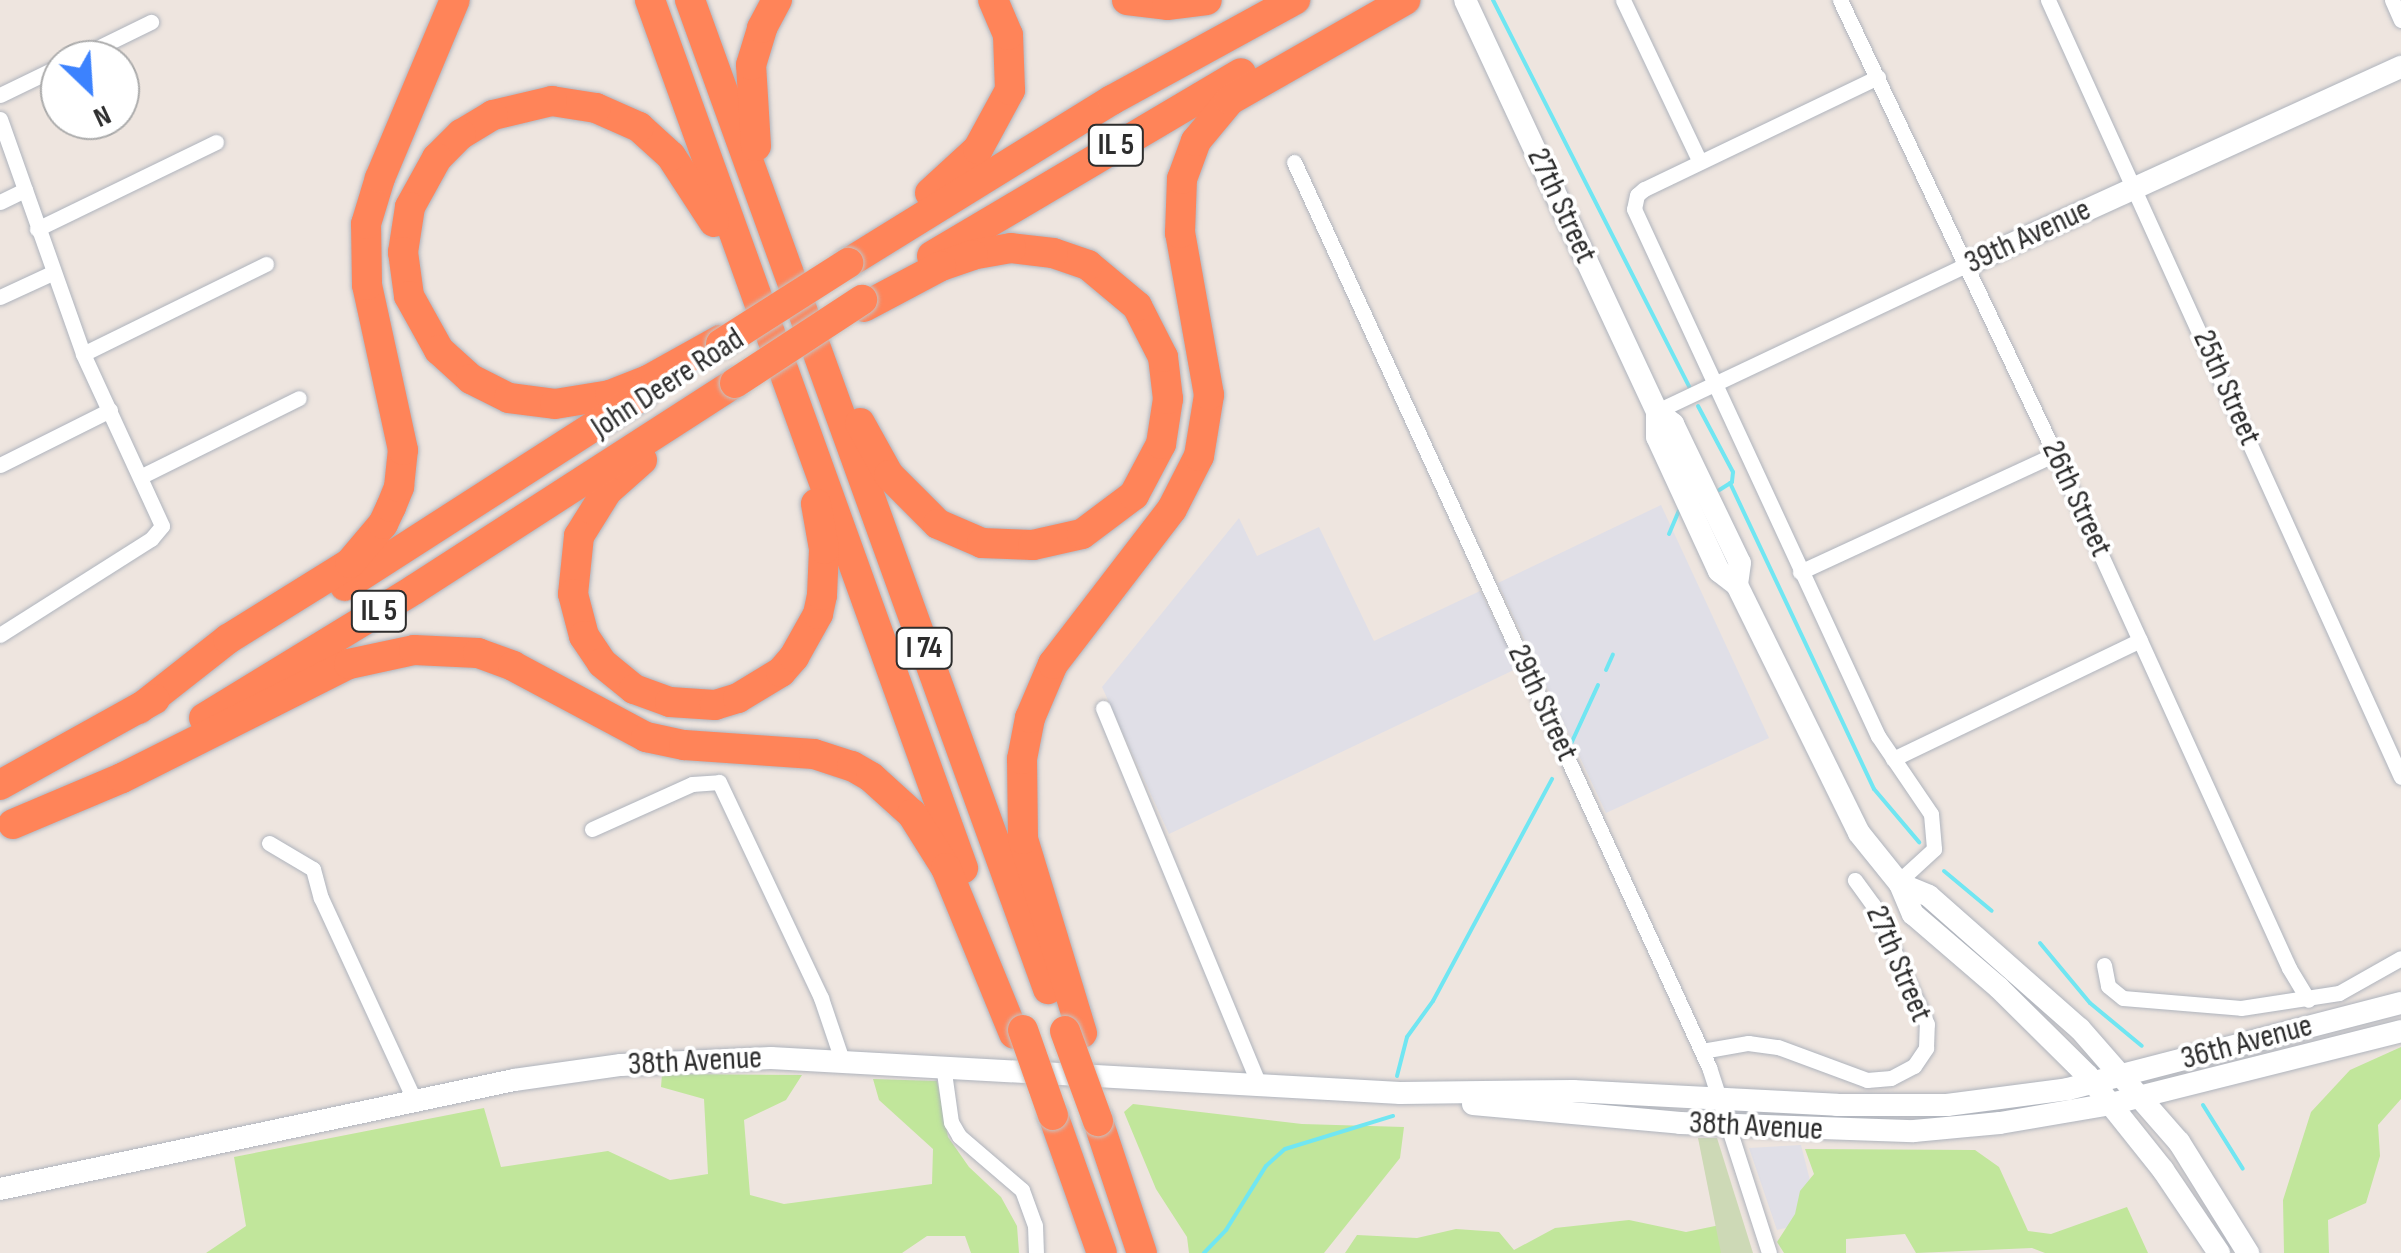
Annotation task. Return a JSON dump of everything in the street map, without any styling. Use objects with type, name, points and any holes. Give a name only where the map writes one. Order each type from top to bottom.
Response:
[{"type":"highway","points":[[139,708],[228,639],[350,563],[371,541],[391,507],[399,488],[403,450],[367,286],[366,224],[380,178],[455,0]]},
{"type":"highway","name":"I 74","points":[[650,0],[785,328],[789,390],[1102,1253]]},
{"type":"highway","name":"I 74","points":[[690,0],[1074,1032],[1103,1121],[1118,1187],[1142,1253]]},
{"type":"highway","points":[[770,218],[749,88],[756,44],[778,0]]},
{"type":"highway","points":[[846,258],[944,184],[990,132],[1010,90],[1012,67],[1008,35],[992,0]]},
{"type":"highway","points":[[1127,0],[1167,5],[1207,0]]},
{"type":"highway","name":"John Deere Road","points":[[6,827],[292,665],[737,389],[846,258],[1112,100],[1295,0]]},
{"type":"highway","name":"IL 5","points":[[863,304],[1088,161],[1376,0]]},
{"type":"highway","points":[[1074,1032],[1023,839],[1022,759],[1030,718],[1053,664],[1172,508],[1193,472],[1204,439],[1208,378],[1180,233],[1182,179],[1196,140],[1230,100],[1405,0]]},
{"type":"highway","points":[[785,328],[684,172],[655,140],[616,115],[572,102],[510,108],[461,134],[425,173],[406,225],[403,252],[409,296],[439,350],[488,389],[528,401],[589,400],[648,380],[721,342],[785,328],[863,304],[941,266],[990,251],[1034,248],[1088,265],[1137,306],[1163,357],[1167,421],[1155,462],[1117,511],[1082,534],[1056,542],[1007,547],[982,543],[938,524],[900,489],[878,458],[786,264]]},
{"type":"highway","name":"John Deere Road","points":[[0,785],[343,587],[721,342]]},
{"type":"highway","points":[[737,389],[607,491],[579,536],[574,552],[572,594],[584,636],[616,677],[670,702],[715,705],[760,687],[794,657],[818,614],[824,549],[789,390]]},
{"type":"highway","points":[[6,827],[122,778],[350,664],[414,650],[478,653],[513,666],[646,738],[684,745],[814,754],[852,766],[871,777],[912,814],[946,868],[1019,1032]]},
{"type":"street","name":"27th Street","points":[[1464,0],[1657,412],[1673,424],[1740,563],[1737,586],[1836,794],[1867,844],[1899,883],[1912,914],[2046,1031],[2094,1083],[2219,1253]]},
{"type":"street","points":[[1623,0],[1700,162]]},
{"type":"street","name":"26th Street","points":[[1840,0],[2055,454],[2289,968],[2308,1000]]},
{"type":"street","name":"25th Street","points":[[2048,0],[2401,776]]},
{"type":"street","points":[[2392,0],[2401,20]]},
{"type":"street","points":[[114,40],[151,22]]},
{"type":"street","name":"39th Avenue","points":[[1657,412],[1966,265],[2401,67]]},
{"type":"street","points":[[0,96],[40,76]]},
{"type":"street","points":[[1878,76],[1644,189],[1634,201],[1639,222],[1800,572],[1892,759],[1931,814],[1936,838],[1930,858],[1899,883]]},
{"type":"street","points":[[0,120],[83,354],[162,526],[152,539],[0,635]]},
{"type":"street","points":[[37,229],[216,142]]},
{"type":"street","name":"29th Street","points":[[1294,162],[1702,1051],[1769,1253]]},
{"type":"street","points":[[0,202],[25,190]]},
{"type":"street","points":[[83,354],[266,264]]},
{"type":"street","points":[[0,297],[52,274]]},
{"type":"street","points":[[142,476],[299,398]]},
{"type":"street","points":[[0,464],[110,410]]},
{"type":"street","points":[[1800,572],[2055,454]]},
{"type":"street","points":[[1892,759],[2140,640]]},
{"type":"street","points":[[1103,708],[1259,1085]]},
{"type":"street","points":[[592,830],[692,784],[719,782],[821,998],[842,1060]]},
{"type":"street","points":[[269,843],[313,870],[321,898],[415,1101]]},
{"type":"street","name":"27th Street","points":[[1702,1051],[1748,1043],[1778,1047],[1867,1080],[1892,1078],[1914,1066],[1926,1048],[1927,1024],[1868,894],[1855,880]]},
{"type":"street","name":"27th Street","points":[[1899,883],[1929,896],[2080,1029],[2179,1142],[2248,1253]]},
{"type":"street","name":"36th Avenue","points":[[2104,965],[2108,986],[2134,1000],[2224,1008],[2339,993],[2401,958]]},
{"type":"street","name":"36th Avenue","points":[[2094,1083],[2401,1003]]},
{"type":"street","points":[[2080,1029],[2118,1054],[2185,1060]]},
{"type":"street","name":"36th Avenue","points":[[2112,1104],[2401,1030]]},
{"type":"street","points":[[2020,1098],[2047,1084],[2058,1070],[2046,1031]]},
{"type":"street","name":"38th Avenue","points":[[0,1189],[415,1101],[621,1065],[734,1058],[943,1065],[1400,1093],[1573,1091],[1898,1106],[2020,1098],[2094,1083]]},
{"type":"street","points":[[943,1065],[951,1122],[959,1136],[1022,1190],[1035,1225],[1036,1253]]},
{"type":"street","points":[[2179,1142],[2172,1106],[2180,1094],[2201,1083]]},
{"type":"street","name":"38th Avenue","points":[[1400,1093],[1510,1109],[1886,1132],[2059,1114],[2112,1104]]},
{"type":"street","points":[[2059,1114],[2106,1122],[2138,1139]]},
{"type":"shaded area","points":[[1661,505],[1769,738],[1606,813],[1498,583]]},
{"type":"shaded area","points":[[1239,518],[1257,556],[1319,527],[1374,641],[1480,591],[1518,668],[1169,834],[1102,687]]},
{"type":"shaded area","points":[[1801,1145],[1820,1220],[1777,1230],[1749,1148]]},
{"type":"green space","points":[[2401,1047],[2401,1099],[2378,1125],[2380,1156],[2366,1203],[2328,1220],[2329,1253],[2284,1253],[2283,1200],[2311,1112],[2350,1070]]},
{"type":"green space","points":[[662,1074],[802,1075],[786,1100],[744,1120],[750,1195],[784,1204],[932,1184],[933,1149],[879,1100],[873,1079],[937,1081],[948,1137],[969,1167],[1001,1197],[1017,1226],[1019,1253],[971,1253],[965,1236],[927,1236],[902,1253],[206,1253],[246,1226],[234,1157],[484,1108],[501,1167],[608,1151],[670,1180],[708,1174],[704,1099],[661,1087]]},
{"type":"green space","points":[[1133,1104],[1302,1124],[1404,1127],[1400,1158],[1324,1253],[1189,1253],[1187,1237],[1156,1189],[1124,1112]]},
{"type":"green space","points":[[1698,1138],[1717,1138],[1753,1253],[1721,1253]]},
{"type":"green space","points":[[1805,1149],[1975,1150],[1999,1167],[2028,1231],[2051,1234],[2127,1207],[2148,1253],[2045,1253],[2032,1248],[1916,1253],[1905,1234],[1846,1239],[1846,1253],[1784,1253],[1777,1242],[1795,1214],[1800,1191],[1814,1174]]},
{"type":"green space","points":[[1629,1220],[1686,1232],[1720,1225],[1726,1253],[1345,1253],[1357,1235],[1417,1238],[1456,1229],[1499,1232],[1514,1250],[1555,1228]]},
{"type":"waterway","points":[[1493,0],[1690,388]]},
{"type":"waterway","points":[[1698,406],[1733,472],[1732,482],[1719,490]]},
{"type":"waterway","points":[[1730,483],[1874,789],[1919,842]]},
{"type":"waterway","points":[[1669,534],[1679,511]]},
{"type":"waterway","points":[[1606,670],[1613,654]]},
{"type":"waterway","points":[[1570,746],[1598,685]]},
{"type":"waterway","points":[[1397,1076],[1407,1037],[1433,1001],[1552,779]]},
{"type":"waterway","points":[[1944,871],[1992,911]]},
{"type":"waterway","points":[[2040,943],[2090,1003],[2142,1046]]},
{"type":"waterway","points":[[2203,1105],[2243,1169]]},
{"type":"waterway","points":[[1204,1253],[1226,1230],[1266,1166],[1285,1149],[1393,1116]]}]
